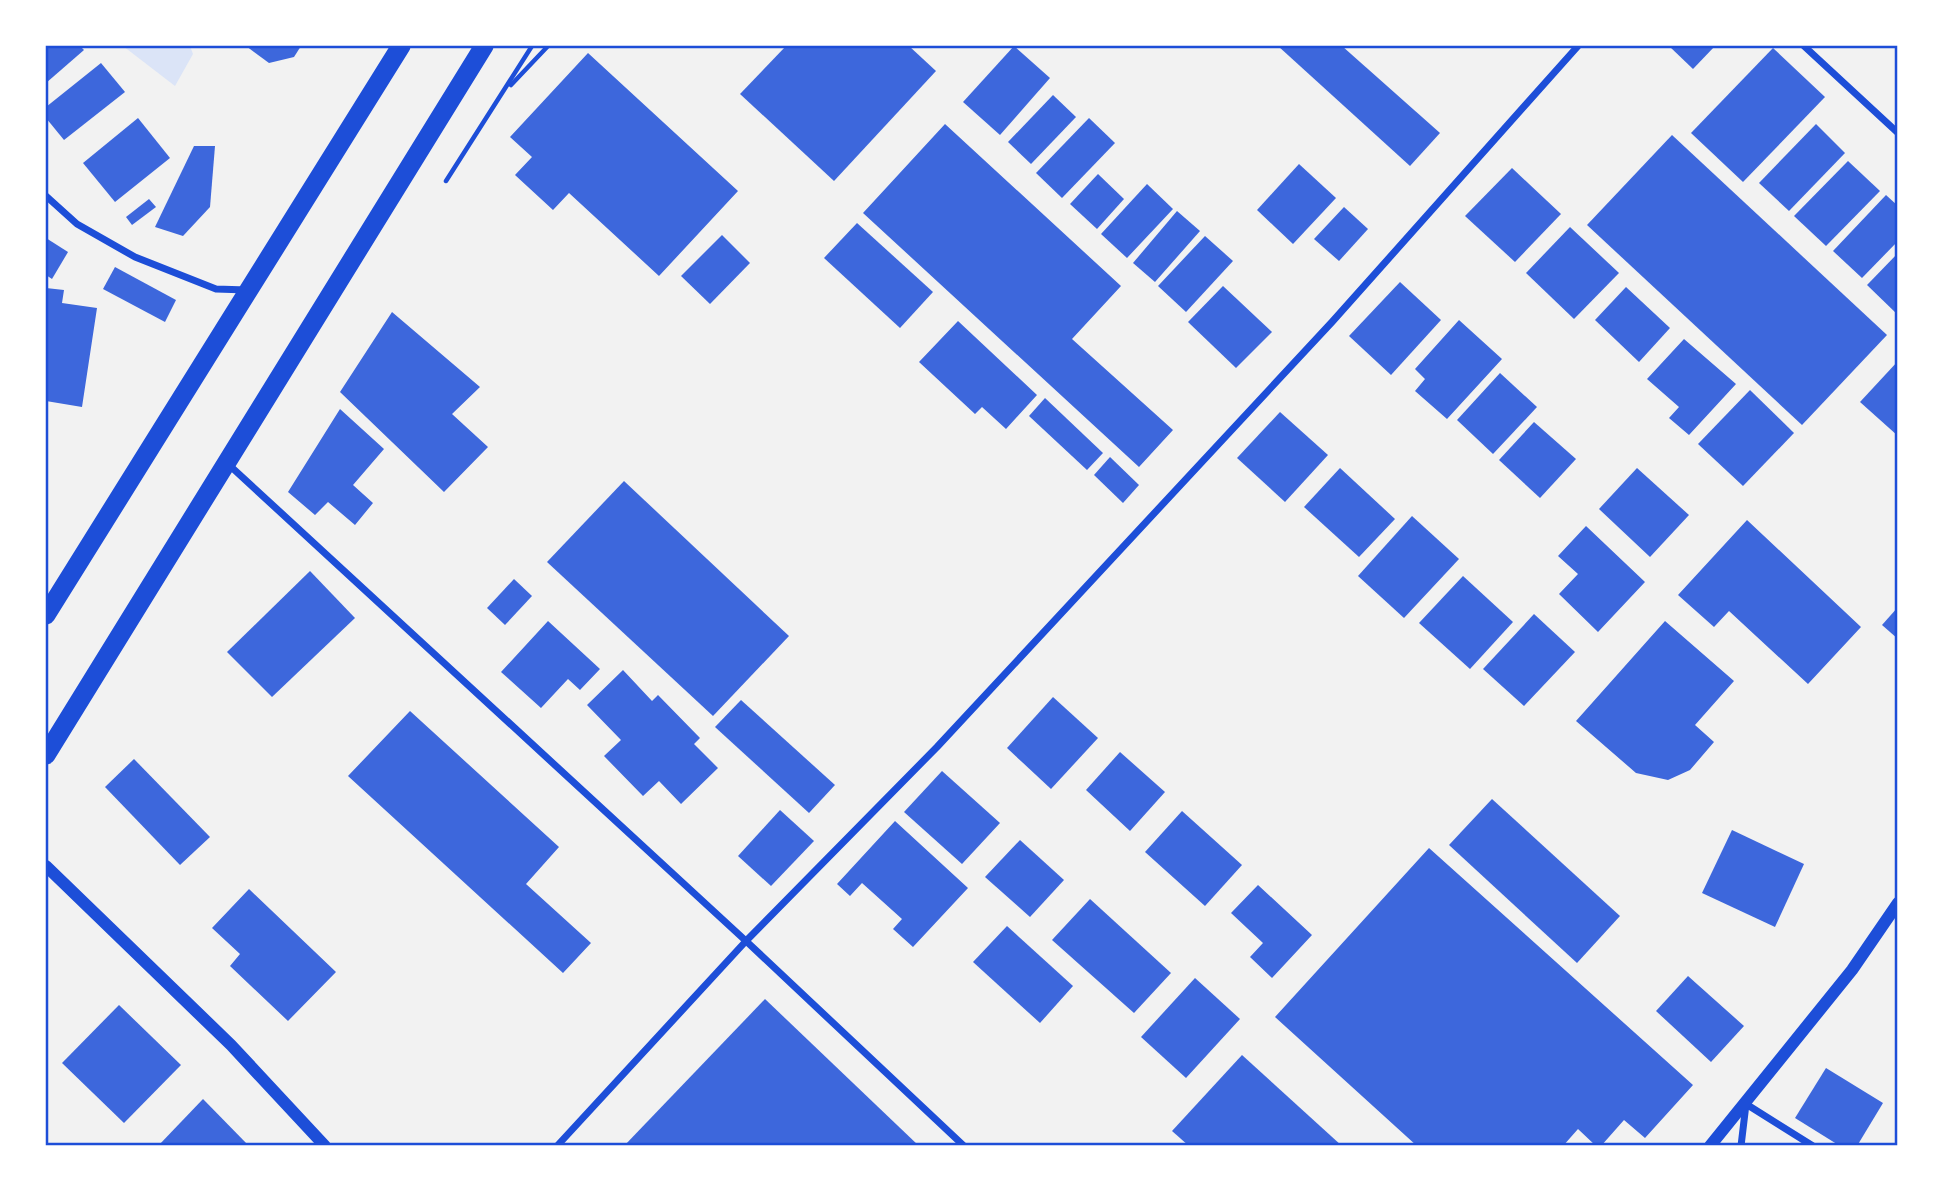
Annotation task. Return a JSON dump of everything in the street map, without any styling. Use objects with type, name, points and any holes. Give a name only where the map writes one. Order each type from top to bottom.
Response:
[{"type":"highway","points":[[46,615],[401,46]]},
{"type":"highway","points":[[46,755],[225,461],[484,46]]},
{"type":"street","points":[[557,1146],[746,941],[947,737],[1332,322],[1578,46]]},
{"type":"street","points":[[1804,46],[1898,133]]},
{"type":"street","points":[[46,196],[76,224],[135,257],[216,289],[248,290]]},
{"type":"street","points":[[225,461],[746,941],[964,1146]]},
{"type":"street","points":[[46,866],[231,1045],[326,1146]]},
{"type":"street","points":[[1710,1146],[1852,970],[1898,903]]},
{"type":"street","points":[[1741,1146],[1746,1104]]},
{"type":"street","points":[[1746,1104],[1813,1146]]},
{"type":"shaded area","points":[[123,46],[190,46],[193,54],[175,86]]},
{"type":"building","points":[[46,46],[80,46],[84,50],[46,83]]},
{"type":"building","points":[[246,46],[301,46],[294,57],[269,63]]},
{"type":"building","points":[[786,46],[909,46],[936,71],[834,181],[740,94]]},
{"type":"building","points":[[1014,46],[1050,78],[1000,135],[963,102]]},
{"type":"building","points":[[1278,46],[1342,46],[1440,133],[1410,166]]},
{"type":"building","points":[[1669,46],[1715,46],[1693,69]]},
{"type":"building","points":[[1773,48],[1825,97],[1743,182],[1691,133]]},
{"type":"building","points":[[588,53],[738,191],[659,276],[569,193],[553,210],[515,175],[532,157],[510,137]]},
{"type":"building","points":[[101,63],[125,92],[64,140],[46,118],[46,107]]},
{"type":"building","points":[[1053,95],[1076,117],[1031,164],[1008,142]]},
{"type":"building","points":[[138,118],[170,158],[115,202],[83,163]]},
{"type":"building","points":[[1089,118],[1115,143],[1062,198],[1036,173]]},
{"type":"building","points":[[945,124],[1121,286],[1072,339],[1173,430],[1139,467],[863,213]]},
{"type":"building","points":[[1816,124],[1845,153],[1789,211],[1759,183]]},
{"type":"building","points":[[1672,135],[1887,335],[1802,425],[1587,225]]},
{"type":"building","points":[[194,146],[215,146],[210,207],[183,236],[155,227]]},
{"type":"building","points":[[1848,161],[1880,191],[1826,246],[1794,216]]},
{"type":"building","points":[[1299,164],[1336,198],[1293,244],[1257,210]]},
{"type":"building","points":[[1512,168],[1561,214],[1515,262],[1465,216]]},
{"type":"building","points":[[1098,174],[1124,199],[1097,229],[1070,204]]},
{"type":"building","points":[[1147,184],[1173,209],[1127,258],[1101,234]]},
{"type":"building","points":[[1886,195],[1898,206],[1898,241],[1862,278],[1833,251]]},
{"type":"building","points":[[149,199],[156,207],[132,225],[126,217]]},
{"type":"building","points":[[1344,207],[1368,229],[1339,261],[1314,239]]},
{"type":"building","points":[[1177,211],[1200,231],[1155,282],[1133,263]]},
{"type":"building","points":[[857,223],[933,292],[900,328],[824,258]]},
{"type":"building","points":[[1570,227],[1619,273],[1574,319],[1526,273]]},
{"type":"building","points":[[722,235],[750,263],[710,304],[681,276]]},
{"type":"building","points":[[1205,236],[1233,261],[1186,312],[1158,286]]},
{"type":"building","points":[[46,238],[68,252],[52,279],[46,275]]},
{"type":"building","points":[[1898,253],[1898,315],[1867,285]]},
{"type":"building","points":[[115,267],[176,300],[165,322],[103,289]]},
{"type":"building","points":[[1400,282],[1441,320],[1391,375],[1349,336]]},
{"type":"building","points":[[1223,286],[1272,332],[1236,368],[1188,322]]},
{"type":"building","points":[[1626,287],[1670,328],[1639,362],[1595,320]]},
{"type":"building","points":[[46,288],[64,290],[62,303],[97,308],[82,407],[46,401]]},
{"type":"building","points":[[392,312],[480,387],[452,414],[488,447],[444,492],[340,392]]},
{"type":"building","points":[[1459,320],[1502,359],[1447,419],[1415,391],[1425,379],[1415,369]]},
{"type":"building","points":[[958,321],[1037,395],[1006,429],[982,407],[975,414],[919,362]]},
{"type":"building","points":[[1684,339],[1736,384],[1689,435],[1669,418],[1679,407],[1647,379]]},
{"type":"building","points":[[1898,361],[1898,436],[1860,402]]},
{"type":"building","points":[[1500,373],[1537,407],[1493,454],[1457,420]]},
{"type":"building","points":[[1750,390],[1794,433],[1743,486],[1698,444]]},
{"type":"building","points":[[1045,398],[1103,453],[1087,470],[1029,416]]},
{"type":"building","points":[[340,409],[384,449],[353,485],[373,503],[355,525],[328,502],[315,515],[288,492]]},
{"type":"building","points":[[1280,412],[1328,455],[1285,502],[1237,458]]},
{"type":"building","points":[[1534,422],[1576,459],[1540,498],[1499,460]]},
{"type":"building","points":[[1110,457],[1139,485],[1123,503],[1094,475]]},
{"type":"building","points":[[1340,468],[1395,519],[1359,557],[1304,507]]},
{"type":"building","points":[[1637,468],[1689,515],[1650,557],[1599,509]]},
{"type":"building","points":[[624,481],[789,636],[713,716],[547,562]]},
{"type":"building","points":[[1412,516],[1459,559],[1404,618],[1358,576]]},
{"type":"building","points":[[1747,520],[1861,627],[1808,684],[1729,611],[1714,627],[1678,595]]},
{"type":"building","points":[[1586,526],[1645,582],[1598,632],[1559,594],[1578,574],[1558,556]]},
{"type":"building","points":[[310,571],[355,618],[272,697],[227,652]]},
{"type":"building","points":[[1463,576],[1513,622],[1470,669],[1419,623]]},
{"type":"building","points":[[514,579],[532,596],[505,625],[487,608]]},
{"type":"building","points":[[1898,607],[1898,639],[1882,625]]},
{"type":"building","points":[[1534,614],[1575,652],[1524,706],[1483,669]]},
{"type":"building","points":[[548,621],[600,669],[580,690],[568,679],[541,708],[501,672]]},
{"type":"building","points":[[1665,621],[1734,681],[1695,725],[1714,742],[1690,770],[1668,780],[1636,773],[1576,721]]},
{"type":"building","points":[[623,670],[652,701],[658,695],[700,738],[694,744],[718,768],[681,804],[659,781],[643,796],[604,756],[621,740],[587,705]]},
{"type":"building","points":[[1053,697],[1098,738],[1051,789],[1007,748]]},
{"type":"building","points":[[741,700],[835,785],[809,813],[715,727]]},
{"type":"building","points":[[410,711],[559,847],[526,884],[591,943],[563,973],[348,776]]},
{"type":"building","points":[[1120,752],[1165,792],[1130,831],[1086,790]]},
{"type":"building","points":[[134,759],[210,837],[180,865],[105,787]]},
{"type":"building","points":[[942,771],[1000,823],[962,864],[904,812]]},
{"type":"building","points":[[1492,799],[1620,916],[1577,963],[1449,845]]},
{"type":"building","points":[[780,810],[814,841],[771,886],[738,856]]},
{"type":"building","points":[[1182,811],[1242,865],[1205,906],[1145,852]]},
{"type":"building","points":[[895,821],[968,888],[913,947],[893,929],[902,919],[862,883],[850,896],[837,884]]},
{"type":"building","points":[[1732,830],[1804,864],[1775,927],[1702,893]]},
{"type":"building","points":[[1020,840],[1064,880],[1030,917],[985,877]]},
{"type":"building","points":[[1429,848],[1693,1085],[1645,1138],[1624,1120],[1601,1146],[1596,1146],[1578,1129],[1563,1146],[1417,1146],[1275,1017]]},
{"type":"building","points":[[1258,885],[1312,935],[1272,978],[1250,957],[1263,943],[1231,913]]},
{"type":"building","points":[[249,889],[336,972],[288,1021],[230,966],[240,954],[212,928]]},
{"type":"building","points":[[1090,899],[1171,973],[1134,1013],[1052,940]]},
{"type":"building","points":[[1007,926],[1073,986],[1040,1023],[973,962]]},
{"type":"building","points":[[1688,976],[1744,1026],[1711,1062],[1656,1011]]},
{"type":"building","points":[[1195,978],[1240,1019],[1186,1078],[1141,1037]]},
{"type":"building","points":[[765,999],[919,1146],[624,1146]]},
{"type":"building","points":[[119,1005],[181,1065],[124,1123],[62,1063]]},
{"type":"building","points":[[1242,1055],[1342,1146],[1189,1146],[1172,1131]]},
{"type":"building","points":[[1826,1068],[1883,1103],[1857,1146],[1840,1146],[1795,1118]]},
{"type":"building","points":[[203,1099],[249,1146],[158,1146]]}]
